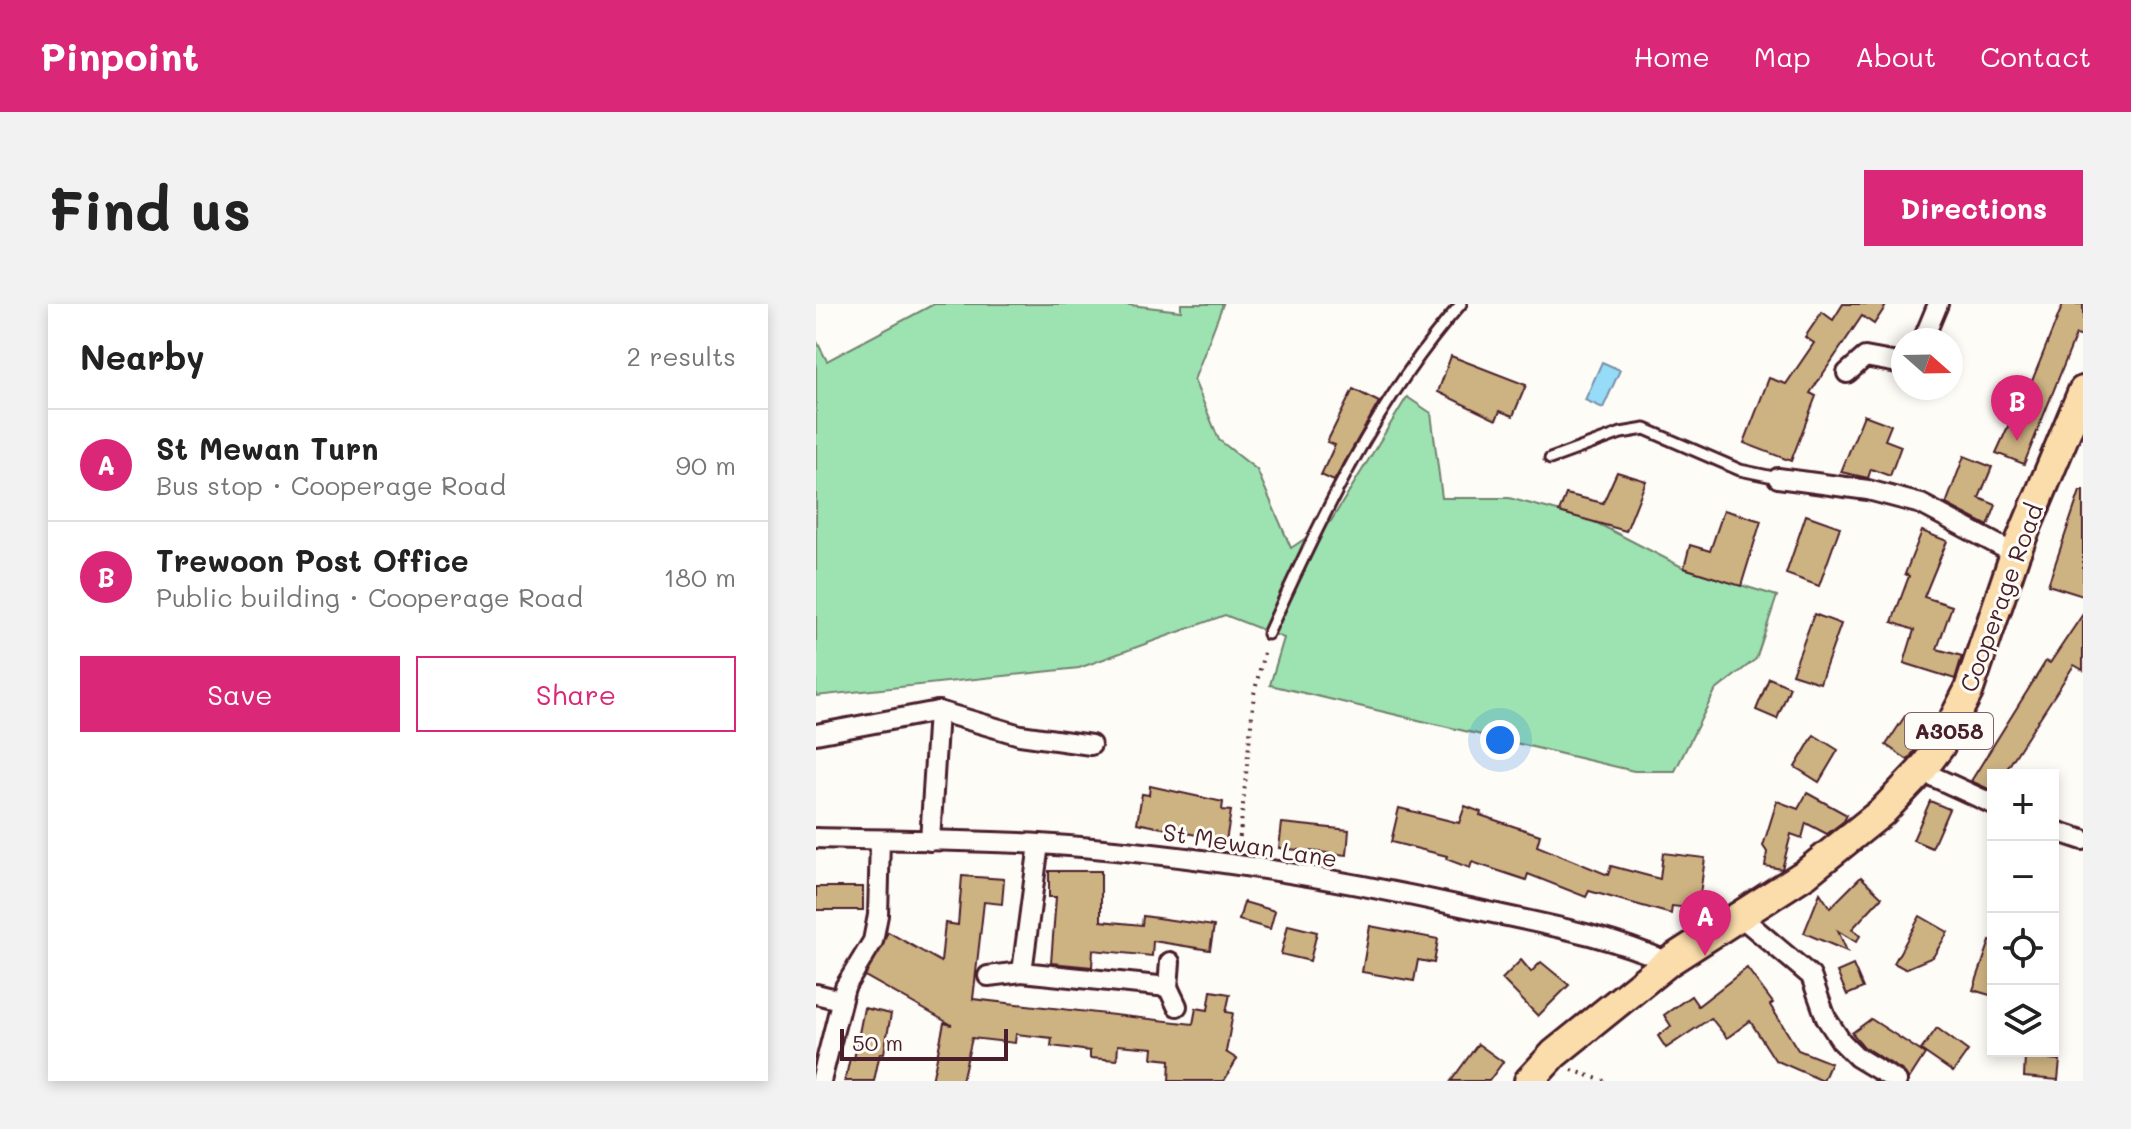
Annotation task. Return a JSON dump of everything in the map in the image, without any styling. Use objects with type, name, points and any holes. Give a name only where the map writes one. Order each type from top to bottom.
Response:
[{"type":"main road","name":"Cooperage Road","points":[[1668,962],[1805,874],[1882,812],[1940,746],[1968,692],[2015,554],[2083,391]]},
{"type":"main road","name":"A3058","points":[[1529,1081],[1554,1054],[1668,962]]},
{"type":"street","points":[[1928,328],[1938,304]]},
{"type":"street","points":[[1847,373],[1865,357],[1891,362]]},
{"type":"street","points":[[1778,478],[1868,490],[1921,504],[2015,554]]},
{"type":"street","points":[[930,841],[938,711]]},
{"type":"street","points":[[816,734],[938,711],[1020,735],[1091,745]]},
{"type":"street","points":[[1921,771],[1987,801]]},
{"type":"street","points":[[2059,832],[2083,840]]},
{"type":"street","name":"St Mewan Lane","points":[[816,838],[1039,844],[1237,867],[1410,895],[1592,935],[1632,946],[1668,962]]},
{"type":"street","points":[[821,1081],[840,1000],[873,941],[878,915],[880,840]]},
{"type":"street","points":[[1022,972],[1039,844]]},
{"type":"street","points":[[1741,917],[1811,976],[1826,1018],[1841,1041],[1857,1057],[1897,1081]]},
{"type":"street","points":[[1170,962],[1168,987],[1177,1006]]},
{"type":"street","points":[[988,976],[1022,972],[1168,987]]},
{"type":"street","points":[[816,994],[840,1000]]},
{"type":"lane","points":[[1268,634],[1317,527],[1429,340],[1461,304]]},
{"type":"lane","points":[[1550,459],[1621,433],[1645,429],[1740,470],[1778,478]]},
{"type":"path","points":[[1237,867],[1254,694],[1268,634]]},
{"type":"green space","points":[[934,304],[1122,304],[1181,311],[1181,304],[1223,304],[1194,380],[1219,440],[1257,470],[1291,548],[1331,521],[1407,397],[1431,413],[1442,498],[1509,498],[1591,520],[1684,568],[1777,596],[1756,659],[1715,691],[1675,771],[1634,771],[1270,685],[1284,638],[1225,615],[1079,668],[816,696],[816,340],[827,361]]},
{"type":"water","points":[[1602,362],[1620,370],[1603,408],[1585,400]]},
{"type":"building","points":[[1843,304],[1887,304],[1874,324],[1862,316],[1810,393],[1816,396],[1791,461],[1744,443],[1769,378],[1786,384],[1814,343],[1805,337],[1822,312],[1833,320]]},
{"type":"building","points":[[2063,304],[2083,304],[2083,337],[2076,335],[2024,464],[1996,453],[2029,380],[2032,381]]},
{"type":"building","points":[[1451,356],[1526,385],[1513,416],[1500,411],[1496,420],[1438,392]]},
{"type":"building","points":[[1353,389],[1379,402],[1334,481],[1321,475],[1335,445],[1327,442]]},
{"type":"building","points":[[1864,415],[1891,425],[1885,440],[1901,446],[1890,476],[1871,469],[1868,478],[1841,472]]},
{"type":"building","points":[[1964,456],[1992,467],[1979,498],[1996,505],[1988,526],[1946,504]]},
{"type":"building","points":[[1617,472],[1646,481],[1626,531],[1559,512],[1566,494],[1603,503]]},
{"type":"building","points":[[2080,491],[2083,491],[2083,596],[2048,585]]},
{"type":"building","points":[[1724,510],[1761,521],[1741,586],[1684,568],[1690,545],[1710,551]]},
{"type":"building","points":[[1806,515],[1840,527],[1819,586],[1786,574]]},
{"type":"building","points":[[1922,531],[1947,541],[1924,597],[1952,606],[1937,649],[1962,656],[1955,679],[1904,663],[1914,630],[1892,622],[1909,576],[1905,574]]},
{"type":"building","points":[[1814,614],[1841,624],[1820,683],[1792,674]]},
{"type":"building","points":[[2083,614],[2083,670],[2074,665],[2007,769],[1987,769],[1987,788],[1971,781],[2046,661],[2050,663]]},
{"type":"building","points":[[1769,678],[1790,687],[1777,719],[1756,710]]},
{"type":"building","points":[[1905,716],[1928,730],[1908,760],[1886,745]]},
{"type":"building","points":[[1814,735],[1838,750],[1819,782],[1795,767]]},
{"type":"building","points":[[1150,786],[1223,802],[1222,810],[1231,811],[1226,841],[1137,823],[1142,794],[1149,795]]},
{"type":"building","points":[[1807,793],[1847,815],[1844,821],[1827,834],[1806,823],[1802,838],[1791,834],[1782,869],[1765,866],[1767,852],[1763,846],[1777,801],[1798,809]]},
{"type":"building","points":[[1930,801],[1949,809],[1932,848],[1913,840]]},
{"type":"building","points":[[1465,806],[1481,812],[1480,815],[1540,835],[1537,846],[1608,875],[1611,866],[1660,879],[1663,853],[1705,858],[1698,909],[1672,906],[1671,914],[1589,891],[1586,897],[1528,874],[1526,880],[1472,862],[1470,868],[1446,859],[1447,856],[1391,842],[1399,808],[1459,823]]},
{"type":"building","points":[[1282,823],[1349,830],[1347,855],[1279,848]]},
{"type":"building","points":[[1049,871],[1101,871],[1101,921],[1142,925],[1143,916],[1214,926],[1210,950],[1153,941],[1152,956],[1093,950],[1092,967],[1051,963],[1056,897],[1049,897]]},
{"type":"building","points":[[962,876],[1004,879],[1002,904],[984,902],[973,999],[1193,1024],[1196,1008],[1208,1010],[1211,991],[1230,994],[1226,1012],[1233,1013],[1226,1052],[1237,1059],[1224,1081],[1169,1081],[1170,1060],[1152,1058],[1153,1048],[1118,1045],[1117,1060],[1090,1058],[1090,1051],[1051,1046],[1052,1038],[1016,1034],[1015,1043],[972,1038],[962,1081],[932,1081],[944,1023],[952,1025],[865,976],[888,932],[941,962],[945,923],[958,925]]},
{"type":"building","points":[[1861,877],[1882,897],[1852,929],[1860,936],[1856,942],[1838,931],[1847,951],[1804,933],[1820,893],[1830,908]]},
{"type":"building","points":[[816,887],[863,887],[863,910],[816,910]]},
{"type":"building","points":[[1244,902],[1275,911],[1270,929],[1239,920]]},
{"type":"building","points":[[1920,916],[1948,932],[1933,957],[1905,969],[1894,963]]},
{"type":"building","points":[[1288,925],[1317,932],[1310,961],[1281,954]]},
{"type":"building","points":[[1370,926],[1438,939],[1434,963],[1418,960],[1414,981],[1362,972]]},
{"type":"building","points":[[1987,950],[1987,994],[1973,990]]},
{"type":"building","points":[[1521,960],[1531,972],[1541,962],[1569,985],[1538,1016],[1502,979]]},
{"type":"building","points":[[1853,965],[1863,988],[1847,995],[1837,972]]},
{"type":"building","points":[[1747,968],[1773,1003],[1770,1005],[1798,1050],[1831,1063],[1823,1081],[1775,1060],[1750,1021],[1727,1038],[1711,1018],[1666,1048],[1658,1036],[1671,1026],[1664,1015],[1691,996],[1698,1006]]},
{"type":"building","points":[[864,1008],[891,1014],[884,1053],[880,1053],[874,1081],[845,1081],[850,1058],[854,1059]]},
{"type":"building","points":[[1871,1019],[1925,1054],[1909,1079],[1903,1071],[1864,1047],[1852,1033]]},
{"type":"building","points":[[1937,1028],[1968,1051],[1953,1072],[1921,1050]]},
{"type":"building","points":[[1478,1044],[1503,1062],[1489,1081],[1451,1081]]},
{"type":"building","points":[[2025,1057],[2060,1060],[2058,1080],[2024,1077]]},
{"type":"place","name":"Trewoon Post Office","points":[[2017,441]]},
{"type":"place","name":"St Mewan Turn","points":[[1705,956]]}]
